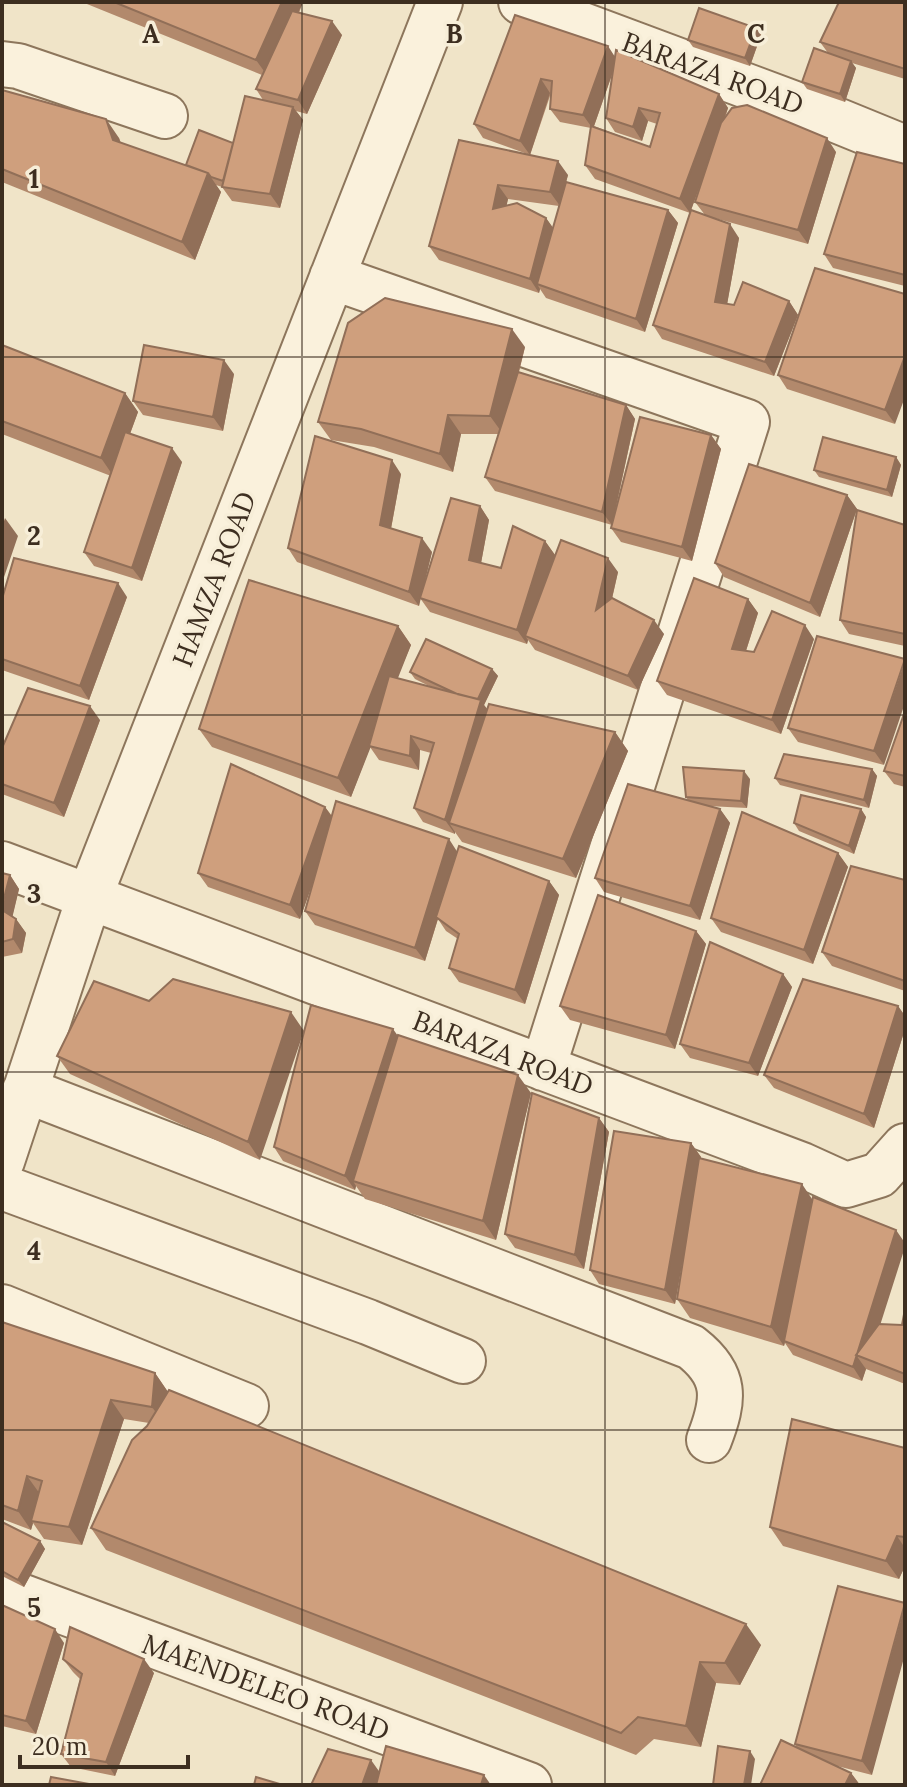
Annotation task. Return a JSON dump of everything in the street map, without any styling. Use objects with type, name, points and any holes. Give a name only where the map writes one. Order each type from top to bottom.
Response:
[{"type":"street","name":"HAMZA ROAD","points":[[2,1161],[89,898],[440,2]]},
{"type":"street","name":"BARAZA ROAD","points":[[521,2],[905,148]]},
{"type":"street","points":[[2,64],[18,66],[165,116]]},
{"type":"street","points":[[332,277],[747,422],[543,1068]]},
{"type":"street","name":"BARAZA ROAD","points":[[2,864],[802,1165],[846,1185],[879,1175],[905,1146]]},
{"type":"street","points":[[25,1090],[691,1347],[709,1361],[720,1382],[718,1418],[709,1440]]},
{"type":"street","points":[[2,1187],[368,1322],[463,1361]]},
{"type":"street","points":[[2,1307],[246,1406]]},
{"type":"street","name":"MAENDELEO ROAD","points":[[2,1589],[529,1785]]},
{"type":"building","points":[[114,2],[282,2],[256,60]]},
{"type":"building","points":[[839,2],[905,3],[905,69],[820,42]]},
{"type":"building","points":[[699,8],[756,28],[745,58],[688,40]]},
{"type":"building","points":[[292,11],[332,21],[298,100],[256,89]]},
{"type":"building","points":[[515,15],[608,46],[583,115],[550,109],[552,81],[541,79],[520,141],[474,124]]},
{"type":"building","points":[[814,48],[851,61],[840,94],[802,82]]},
{"type":"building","points":[[616,50],[719,94],[680,199],[585,165],[591,126],[650,147],[660,113],[639,108],[633,127],[606,118]]},
{"type":"building","points":[[2,90],[106,119],[113,140],[208,173],[182,242],[2,169]]},
{"type":"building","points":[[245,96],[293,107],[270,194],[222,187]]},
{"type":"building","points":[[747,105],[827,138],[798,230],[695,202],[721,123],[732,108]]},
{"type":"building","points":[[199,130],[233,143],[223,181],[186,165]]},
{"type":"building","points":[[459,140],[558,161],[550,192],[498,185],[493,209],[517,203],[546,218],[530,279],[429,246]]},
{"type":"building","points":[[857,152],[905,164],[905,275],[824,254]]},
{"type":"building","points":[[566,182],[668,210],[636,319],[537,284]]},
{"type":"building","points":[[691,210],[730,224],[715,302],[734,305],[743,282],[789,301],[765,362],[653,325]]},
{"type":"building","points":[[815,268],[905,294],[905,356],[885,410],[778,375]]},
{"type":"building","points":[[385,298],[512,329],[490,416],[448,415],[440,454],[361,429],[318,422],[348,323]]},
{"type":"building","points":[[2,345],[125,393],[101,458],[2,421]]},
{"type":"building","points":[[144,345],[224,360],[213,417],[133,401]]},
{"type":"building","points":[[518,372],[626,405],[602,512],[485,477]]},
{"type":"building","points":[[640,417],[711,435],[682,547],[611,528]]},
{"type":"building","points":[[125,432],[172,448],[132,568],[84,552]]},
{"type":"building","points":[[315,436],[392,460],[380,525],[422,538],[409,592],[288,548]]},
{"type":"building","points":[[823,437],[896,457],[887,490],[814,470]]},
{"type":"building","points":[[749,464],[847,495],[810,603],[715,563]]},
{"type":"building","points":[[451,498],[480,506],[469,560],[501,568],[513,526],[545,541],[517,630],[420,598]]},
{"type":"building","points":[[857,510],[905,525],[905,634],[840,620]]},
{"type":"building","points":[[561,540],[608,558],[596,610],[612,598],[654,620],[628,676],[525,636]]},
{"type":"building","points":[[14,558],[118,583],[80,686],[2,659],[2,599]]},
{"type":"building","points":[[694,578],[748,599],[732,649],[754,652],[772,611],[805,625],[772,720],[657,681]]},
{"type":"building","points":[[249,580],[398,626],[338,778],[199,729]]},
{"type":"building","points":[[817,636],[905,659],[874,751],[788,728]]},
{"type":"building","points":[[426,639],[492,669],[478,699],[457,694],[410,672]]},
{"type":"building","points":[[389,676],[481,700],[445,820],[414,808],[434,743],[411,736],[410,756],[369,746]]},
{"type":"building","points":[[28,688],[90,706],[54,803],[2,784],[2,748]]},
{"type":"building","points":[[489,704],[615,732],[563,859],[449,823]]},
{"type":"building","points":[[905,711],[905,776],[884,771]]},
{"type":"building","points":[[784,754],[872,769],[864,800],[775,778]]},
{"type":"building","points":[[231,764],[325,807],[290,905],[198,873]]},
{"type":"building","points":[[683,767],[744,771],[741,801],[686,797]]},
{"type":"building","points":[[628,784],[720,809],[690,906],[595,878]]},
{"type":"building","points":[[801,795],[861,809],[849,846],[794,823]]},
{"type":"building","points":[[336,801],[449,839],[415,948],[305,911]]},
{"type":"building","points":[[742,812],[838,853],[804,950],[711,918]]},
{"type":"building","points":[[459,846],[549,881],[515,990],[449,968],[459,934],[436,917]]},
{"type":"building","points":[[851,866],[905,880],[905,981],[822,952]]},
{"type":"building","points":[[2,873],[10,875],[2,906]]},
{"type":"building","points":[[598,895],[696,931],[666,1035],[560,1006]]},
{"type":"building","points":[[2,910],[16,919],[13,939],[2,942]]},
{"type":"building","points":[[710,942],[783,974],[749,1063],[680,1044]]},
{"type":"building","points":[[173,979],[291,1012],[248,1142],[57,1056],[94,981],[149,1001]]},
{"type":"building","points":[[803,979],[898,1006],[864,1114],[764,1075]]},
{"type":"building","points":[[311,1005],[393,1029],[345,1176],[274,1147]]},
{"type":"building","points":[[398,1035],[518,1075],[483,1221],[353,1181]]},
{"type":"building","points":[[532,1093],[599,1118],[575,1255],[505,1234]]},
{"type":"building","points":[[614,1131],[691,1143],[665,1290],[590,1270]]},
{"type":"building","points":[[699,1158],[802,1184],[771,1327],[677,1299]]},
{"type":"building","points":[[813,1197],[896,1230],[853,1367],[784,1341]]},
{"type":"building","points":[[905,1309],[905,1374],[856,1355],[879,1324],[902,1325]]},
{"type":"building","points":[[2,1322],[155,1373],[152,1407],[111,1400],[69,1527],[31,1521],[42,1481],[27,1476],[18,1511],[2,1505]]},
{"type":"building","points":[[169,1390],[746,1624],[725,1663],[700,1662],[686,1726],[638,1717],[621,1733],[91,1528],[132,1440],[147,1426]]},
{"type":"building","points":[[792,1419],[905,1448],[905,1537],[897,1536],[886,1561],[770,1527]]},
{"type":"building","points":[[2,1522],[40,1541],[18,1580],[2,1571]]},
{"type":"building","points":[[838,1586],[905,1603],[862,1761],[795,1744]]},
{"type":"building","points":[[2,1605],[55,1629],[26,1721],[2,1715]]},
{"type":"building","points":[[70,1627],[144,1659],[106,1762],[61,1754],[82,1674],[63,1659]]},
{"type":"building","points":[[781,1740],[851,1773],[845,1785],[760,1785]]},
{"type":"building","points":[[386,1746],[484,1775],[481,1785],[376,1785]]},
{"type":"building","points":[[718,1746],[750,1751],[744,1785],[713,1785]]},
{"type":"building","points":[[328,1749],[371,1760],[362,1785],[311,1785]]},
{"type":"building","points":[[51,1777],[89,1784],[49,1785]]},
{"type":"building","points":[[256,1777],[283,1785],[254,1785]]}]
